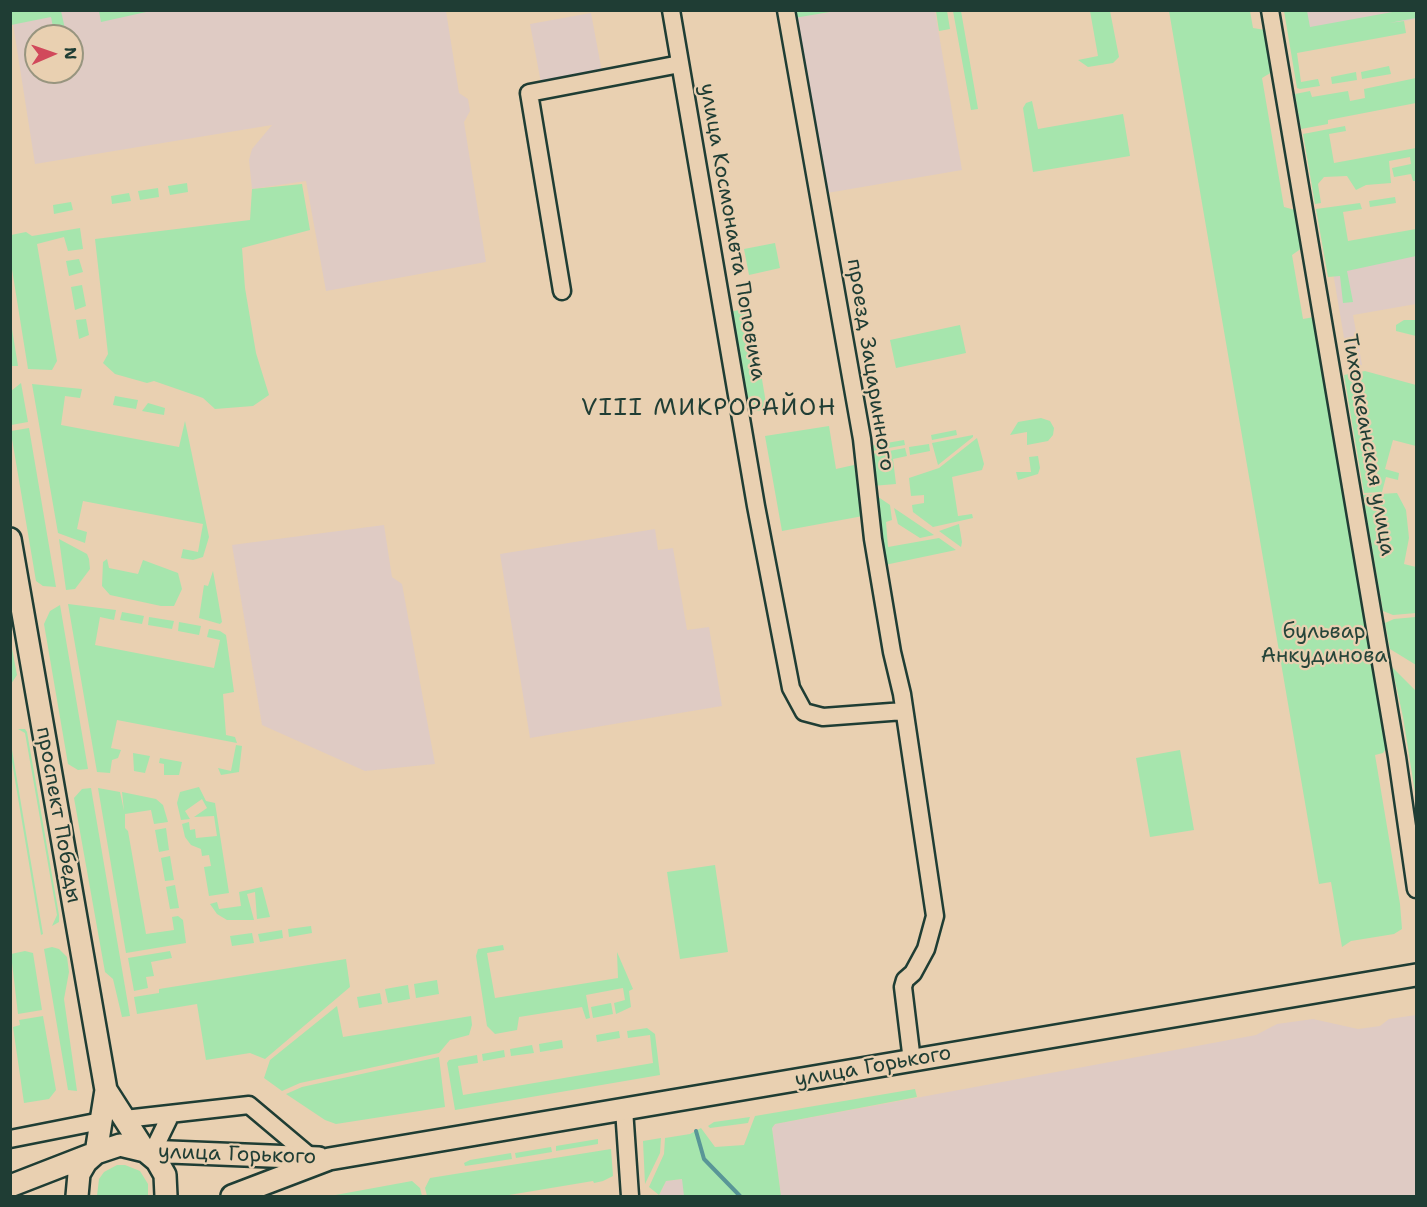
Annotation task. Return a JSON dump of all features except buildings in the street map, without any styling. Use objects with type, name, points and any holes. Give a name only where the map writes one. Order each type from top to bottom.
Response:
[{"type":"main road","name":"проспект Победы","points":[[10,539],[106,1090],[96,1153]]},
{"type":"main road","name":"улица Горького","points":[[96,1153],[120,1145],[149,1151],[321,1158],[1416,975]]},
{"type":"main road","name":"проспект Победы","points":[[106,1090],[165,1175],[166,1197]]},
{"type":"main road","points":[[10,1186],[96,1153]]},
{"type":"main road","points":[[77,1197],[79,1174],[96,1153]]},
{"type":"main road","name":"улица Горького","points":[[232,1197],[321,1158]]},
{"type":"street","name":"улица Космонавта Поповича","points":[[671,10],[760,528],[791,687],[804,712],[823,717],[905,719]]},
{"type":"street","name":"проезд Зацаринного","points":[[786,10],[862,439],[873,539],[905,719],[935,916],[926,949],[913,973],[904,980],[912,1061]]},
{"type":"street","name":"Тихоокеанская улица","points":[[1270,10],[1387,696],[1416,889]]},
{"type":"street","points":[[562,291],[529,93],[680,64]]},
{"type":"street","points":[[124,1119],[249,1105],[321,1158]]},
{"type":"street","points":[[624,1109],[630,1197]]},
{"type":"street","points":[[149,1151],[171,1114]]},
{"type":"street","points":[[10,1139],[101,1121]]},
{"type":"shaded area","points":[[11,11],[446,11],[459,93],[468,99],[470,111],[464,122],[486,262],[326,291],[306,181],[252,189],[249,160],[252,149],[272,125],[35,164]]},
{"type":"shaded area","points":[[837,11],[935,11],[962,170],[827,193],[797,17]]},
{"type":"shaded area","points":[[1295,11],[1416,11],[1416,19],[1300,39]]},
{"type":"shaded area","points":[[591,13],[602,72],[541,83],[530,24]]},
{"type":"shaded area","points":[[1416,240],[1416,304],[1353,315],[1362,365],[1349,367],[1330,255]]},
{"type":"shaded area","points":[[384,525],[392,577],[402,584],[435,764],[365,771],[262,725],[232,545]]},
{"type":"shaded area","points":[[655,529],[658,550],[673,548],[687,630],[709,627],[722,706],[530,738],[500,554]]},
{"type":"shaded area","points":[[1416,1015],[1416,1196],[781,1196],[772,1128],[775,1124],[1256,1035],[1277,1024],[1313,1019],[1358,1029],[1380,1026],[1389,1019]]},
{"type":"shaded area","points":[[683,1179],[696,1196],[659,1196],[666,1181]]},
{"type":"green space","points":[[11,10],[61,11],[64,24],[52,24],[51,17],[11,25]]},
{"type":"green space","points":[[99,10],[155,10],[101,22],[99,11]]},
{"type":"green space","points":[[797,11],[836,11],[794,18]]},
{"type":"green space","points":[[936,11],[947,11],[950,29],[939,31]]},
{"type":"green space","points":[[953,11],[961,11],[978,109],[971,110]]},
{"type":"green space","points":[[1090,11],[1110,11],[1119,57],[1113,63],[1088,67],[1078,60],[1098,56]]},
{"type":"green space","name":"бульвар Анкудинова","points":[[1169,11],[1250,11],[1253,28],[1265,30],[1272,72],[1262,78],[1284,207],[1295,210],[1302,248],[1292,255],[1303,319],[1314,317],[1387,747],[1383,753],[1375,755],[1400,904],[1402,929],[1394,934],[1351,941],[1342,947],[1331,882],[1319,884]]},
{"type":"green space","points":[[1284,11],[1307,11],[1310,27],[1398,11],[1416,11],[1416,18],[1389,23],[1404,21],[1406,33],[1297,53],[1301,82],[1318,79],[1320,86],[1300,89],[1297,88]]},
{"type":"green space","points":[[1389,66],[1391,74],[1362,79],[1361,72]]},
{"type":"green space","points":[[1356,72],[1357,80],[1332,84],[1331,77]]},
{"type":"green space","points":[[1416,78],[1416,103],[1328,120],[1328,124],[1301,129],[1295,94],[1310,91],[1312,97],[1348,91],[1350,101],[1365,98],[1364,89]]},
{"type":"green space","points":[[1032,101],[1038,129],[1123,114],[1130,156],[1033,172],[1023,108],[1026,103]]},
{"type":"green space","points":[[1345,126],[1346,131],[1329,134],[1334,163],[1416,148],[1416,181],[1413,181],[1411,174],[1394,177],[1392,168],[1411,164],[1410,157],[1389,161],[1391,183],[1366,185],[1356,190],[1347,176],[1324,177],[1318,184],[1321,203],[1315,204],[1303,134]]},
{"type":"green space","points":[[187,183],[188,192],[170,195],[168,186]]},
{"type":"green space","points":[[302,184],[310,230],[242,248],[245,288],[256,353],[269,395],[253,406],[215,409],[203,398],[154,381],[147,383],[115,374],[103,363],[108,354],[95,239],[250,220],[252,189]]},
{"type":"green space","points":[[158,188],[159,197],[140,200],[138,191]]},
{"type":"green space","points":[[129,193],[131,201],[112,204],[111,196]]},
{"type":"green space","points":[[1395,197],[1396,203],[1370,207],[1369,201]]},
{"type":"green space","points":[[71,202],[73,210],[54,214],[53,205]]},
{"type":"green space","points":[[1360,203],[1362,209],[1343,212],[1348,241],[1416,229],[1416,256],[1347,271],[1353,302],[1343,303],[1340,276],[1328,277],[1316,209]]},
{"type":"green space","points":[[80,228],[83,249],[68,251],[64,237],[37,244],[57,361],[52,370],[28,369],[11,263],[11,235],[26,232],[32,236]]},
{"type":"green space","points":[[775,243],[780,268],[749,275],[744,249]]},
{"type":"green space","points":[[79,259],[83,272],[69,276],[66,261]]},
{"type":"green space","points":[[82,285],[86,306],[75,310],[71,287]]},
{"type":"green space","points":[[750,308],[767,409],[746,413],[729,312]]},
{"type":"green space","points":[[86,319],[89,335],[79,339],[76,320]]},
{"type":"green space","points":[[1404,320],[1416,320],[1416,336],[1396,331],[1396,325]]},
{"type":"green space","points":[[11,323],[18,366],[11,366]]},
{"type":"green space","points":[[960,325],[966,353],[896,368],[890,340]]},
{"type":"green space","points":[[1365,371],[1416,385],[1416,446],[1393,440],[1385,469],[1399,473],[1398,480],[1386,477],[1382,492],[1364,493],[1344,375]]},
{"type":"green space","points":[[21,383],[28,422],[11,425],[11,391]]},
{"type":"green space","points":[[32,384],[82,389],[80,398],[65,396],[61,425],[179,447],[185,421],[209,537],[203,557],[193,560],[181,558],[183,549],[198,552],[203,524],[83,501],[77,529],[87,532],[85,543],[58,533]]},
{"type":"green space","points":[[115,396],[138,400],[136,409],[113,405]]},
{"type":"green space","points":[[148,403],[165,408],[164,415],[142,411]]},
{"type":"green space","points":[[1041,418],[1050,421],[1054,428],[1053,435],[1048,441],[1027,445],[1027,432],[1010,435],[1018,422]]},
{"type":"green space","points":[[829,426],[836,469],[854,465],[863,516],[782,531],[765,436]]},
{"type":"green space","points":[[29,428],[56,587],[43,586],[36,581],[11,433],[11,431]]},
{"type":"green space","points":[[956,430],[957,435],[932,440],[931,435]]},
{"type":"green space","points":[[973,435],[973,437],[938,465],[932,443]]},
{"type":"green space","points":[[977,438],[984,464],[982,470],[952,477],[958,516],[972,514],[973,518],[933,527],[913,512],[912,505],[924,503],[924,495],[911,496],[909,478],[939,468]]},
{"type":"green space","points":[[904,440],[905,445],[872,451],[865,449],[869,446]]},
{"type":"green space","points":[[929,444],[930,451],[910,455],[909,447]]},
{"type":"green space","points":[[905,448],[907,456],[893,459],[896,484],[872,486],[870,481],[876,477],[873,454]]},
{"type":"green space","points":[[1038,456],[1040,468],[1038,474],[1018,480],[1016,472],[1031,472],[1029,457]]},
{"type":"green space","points":[[871,492],[890,505],[892,520],[886,522],[888,547],[939,538],[956,550],[880,566]]},
{"type":"green space","points":[[1397,493],[1406,510],[1409,538],[1404,564],[1416,567],[1416,613],[1393,615],[1383,611],[1363,495]]},
{"type":"green space","points":[[894,508],[934,535],[920,538],[898,524]]},
{"type":"green space","points":[[959,524],[962,542],[961,547],[939,531]]},
{"type":"green space","points":[[59,539],[87,554],[89,559],[90,569],[75,589],[66,590]]},
{"type":"green space","points":[[107,559],[109,568],[138,574],[143,560],[178,573],[182,589],[174,606],[161,606],[110,595],[102,586],[103,562]]},
{"type":"green space","points":[[213,571],[222,622],[220,624],[199,618],[204,585],[208,586]]},
{"type":"green space","points":[[68,604],[116,610],[114,620],[100,617],[95,645],[214,668],[220,640],[207,637],[209,629],[226,635],[234,692],[223,694],[226,735],[235,737],[237,743],[117,720],[111,748],[121,750],[118,758],[112,760],[110,773],[97,772]]},
{"type":"green space","points":[[60,605],[88,769],[78,770],[68,764],[44,624],[50,611]]},
{"type":"green space","points":[[122,612],[144,616],[142,624],[120,620]]},
{"type":"green space","points":[[149,617],[174,621],[172,629],[148,625]]},
{"type":"green space","points":[[1416,617],[1416,665],[1390,649],[1385,623],[1394,619]]},
{"type":"green space","points":[[179,622],[201,626],[199,635],[178,631]]},
{"type":"green space","points":[[10,638],[17,675],[11,684],[10,684]]},
{"type":"green space","points":[[1392,667],[1416,691],[1416,799],[1403,717]]},
{"type":"green space","points":[[18,729],[25,729],[27,732],[59,915],[59,922],[52,926],[57,915],[25,733]]},
{"type":"green space","points":[[11,744],[43,934],[41,935],[11,756]]},
{"type":"green space","points":[[236,745],[242,746],[239,772],[221,775],[218,768],[231,771]]},
{"type":"green space","points":[[1180,750],[1194,830],[1150,837],[1136,758]]},
{"type":"green space","points":[[133,753],[150,756],[145,773],[134,771]]},
{"type":"green space","points":[[160,758],[182,762],[179,775],[164,775],[164,764],[159,763]]},
{"type":"green space","points":[[199,787],[206,801],[215,803],[229,893],[209,896],[204,867],[211,866],[209,855],[202,856],[201,849],[191,845],[185,837],[182,824],[189,822],[190,830],[195,829],[196,838],[217,836],[214,816],[194,817],[207,808],[202,799],[185,811],[190,819],[181,820],[177,803],[180,792]]},
{"type":"green space","points":[[91,788],[130,1016],[122,1017],[113,979],[105,972],[74,798],[82,789]]},
{"type":"green space","points":[[98,788],[120,792],[124,811],[122,792],[156,799],[163,805],[168,822],[154,824],[151,810],[125,814],[125,828],[128,831],[146,934],[174,930],[172,917],[178,916],[183,920],[186,943],[126,953]]},
{"type":"green space","points":[[166,828],[169,850],[159,852],[155,830]]},
{"type":"green space","points":[[170,856],[174,880],[165,881],[161,858]]},
{"type":"green space","points":[[715,865],[728,952],[680,959],[667,872]]},
{"type":"green space","points":[[175,885],[179,908],[170,909],[166,887]]},
{"type":"green space","points":[[262,887],[270,917],[257,919],[255,892],[247,894],[254,920],[227,920],[217,914],[210,904],[217,902],[219,909],[241,906],[239,892]]},
{"type":"green space","points":[[311,926],[312,933],[289,937],[288,929]]},
{"type":"green space","points":[[282,930],[283,938],[260,942],[258,934]]},
{"type":"green space","points":[[252,933],[254,943],[232,946],[230,936]]},
{"type":"green space","points":[[503,945],[504,950],[487,953],[495,998],[618,978],[617,952],[633,989],[629,991],[631,1007],[616,1014],[614,1003],[625,1000],[623,988],[586,995],[590,1018],[586,1019],[582,1007],[519,1017],[517,1030],[495,1034],[487,1026],[476,956],[478,949]]},
{"type":"green space","points":[[52,947],[59,949],[67,957],[69,972],[64,999],[77,1091],[68,1090],[44,949]]},
{"type":"green space","points":[[25,951],[33,953],[42,1010],[18,1014],[11,954]]},
{"type":"green space","points":[[170,951],[172,958],[151,962],[154,976],[146,977],[148,988],[134,991],[128,958]]},
{"type":"green space","points":[[346,959],[350,987],[265,1059],[250,1053],[206,1060],[197,1004],[137,1014],[134,997],[159,993],[159,989]]},
{"type":"green space","points":[[437,980],[439,994],[416,998],[414,984]]},
{"type":"green space","points":[[408,985],[410,999],[388,1003],[385,989]]},
{"type":"green space","points":[[380,993],[382,1004],[359,1008],[357,997]]},
{"type":"green space","points":[[611,1003],[613,1014],[593,1018],[591,1007]]},
{"type":"green space","points":[[337,1006],[343,1037],[471,1016],[472,1025],[469,1035],[450,1040],[439,1053],[300,1083],[282,1091],[264,1078],[270,1060]]},
{"type":"green space","points":[[43,1016],[56,1090],[49,1099],[24,1103],[13,1027],[20,1025],[19,1020]]},
{"type":"green space","points":[[647,1028],[655,1034],[660,1075],[455,1110],[447,1063],[449,1060],[477,1055],[478,1063],[458,1066],[463,1095],[653,1063],[650,1035],[628,1038],[627,1031]]},
{"type":"green space","points":[[619,1031],[620,1038],[597,1042],[596,1035]]},
{"type":"green space","points":[[562,1040],[563,1048],[540,1052],[539,1044]]},
{"type":"green space","points":[[532,1045],[534,1053],[511,1056],[510,1049]]},
{"type":"green space","points":[[504,1050],[505,1057],[483,1061],[482,1054]]},
{"type":"green space","points":[[439,1057],[445,1107],[336,1124],[325,1120],[286,1094],[302,1087]]},
{"type":"green space","points":[[915,1089],[917,1097],[775,1124],[772,1128],[781,1196],[684,1196],[682,1179],[666,1181],[659,1195],[649,1187],[664,1154],[665,1138],[690,1134],[701,1128],[715,1147],[744,1145],[755,1116]]},
{"type":"green space","points":[[750,1117],[748,1123],[710,1128],[708,1126],[714,1122]]},
{"type":"green space","points":[[661,1138],[660,1153],[645,1184],[643,1141]]},
{"type":"green space","points":[[598,1139],[598,1144],[556,1151],[556,1146]]},
{"type":"green space","points":[[551,1147],[552,1152],[516,1158],[515,1153]]},
{"type":"green space","points":[[611,1149],[613,1176],[594,1183],[593,1181],[503,1196],[427,1196],[425,1188],[430,1178]]},
{"type":"green space","points":[[511,1153],[512,1159],[465,1166],[464,1163],[470,1160]]},
{"type":"green space","points":[[117,1165],[125,1165],[140,1171],[148,1184],[148,1196],[97,1196],[99,1179],[104,1172]]},
{"type":"green space","points":[[412,1181],[420,1188],[422,1196],[330,1196]]},
{"type":"waterway","points":[[696,1131],[704,1159],[740,1196]]},
{"type":"district","name":"VIII МИКРОРАЙОН","points":[[709,409]]}]
